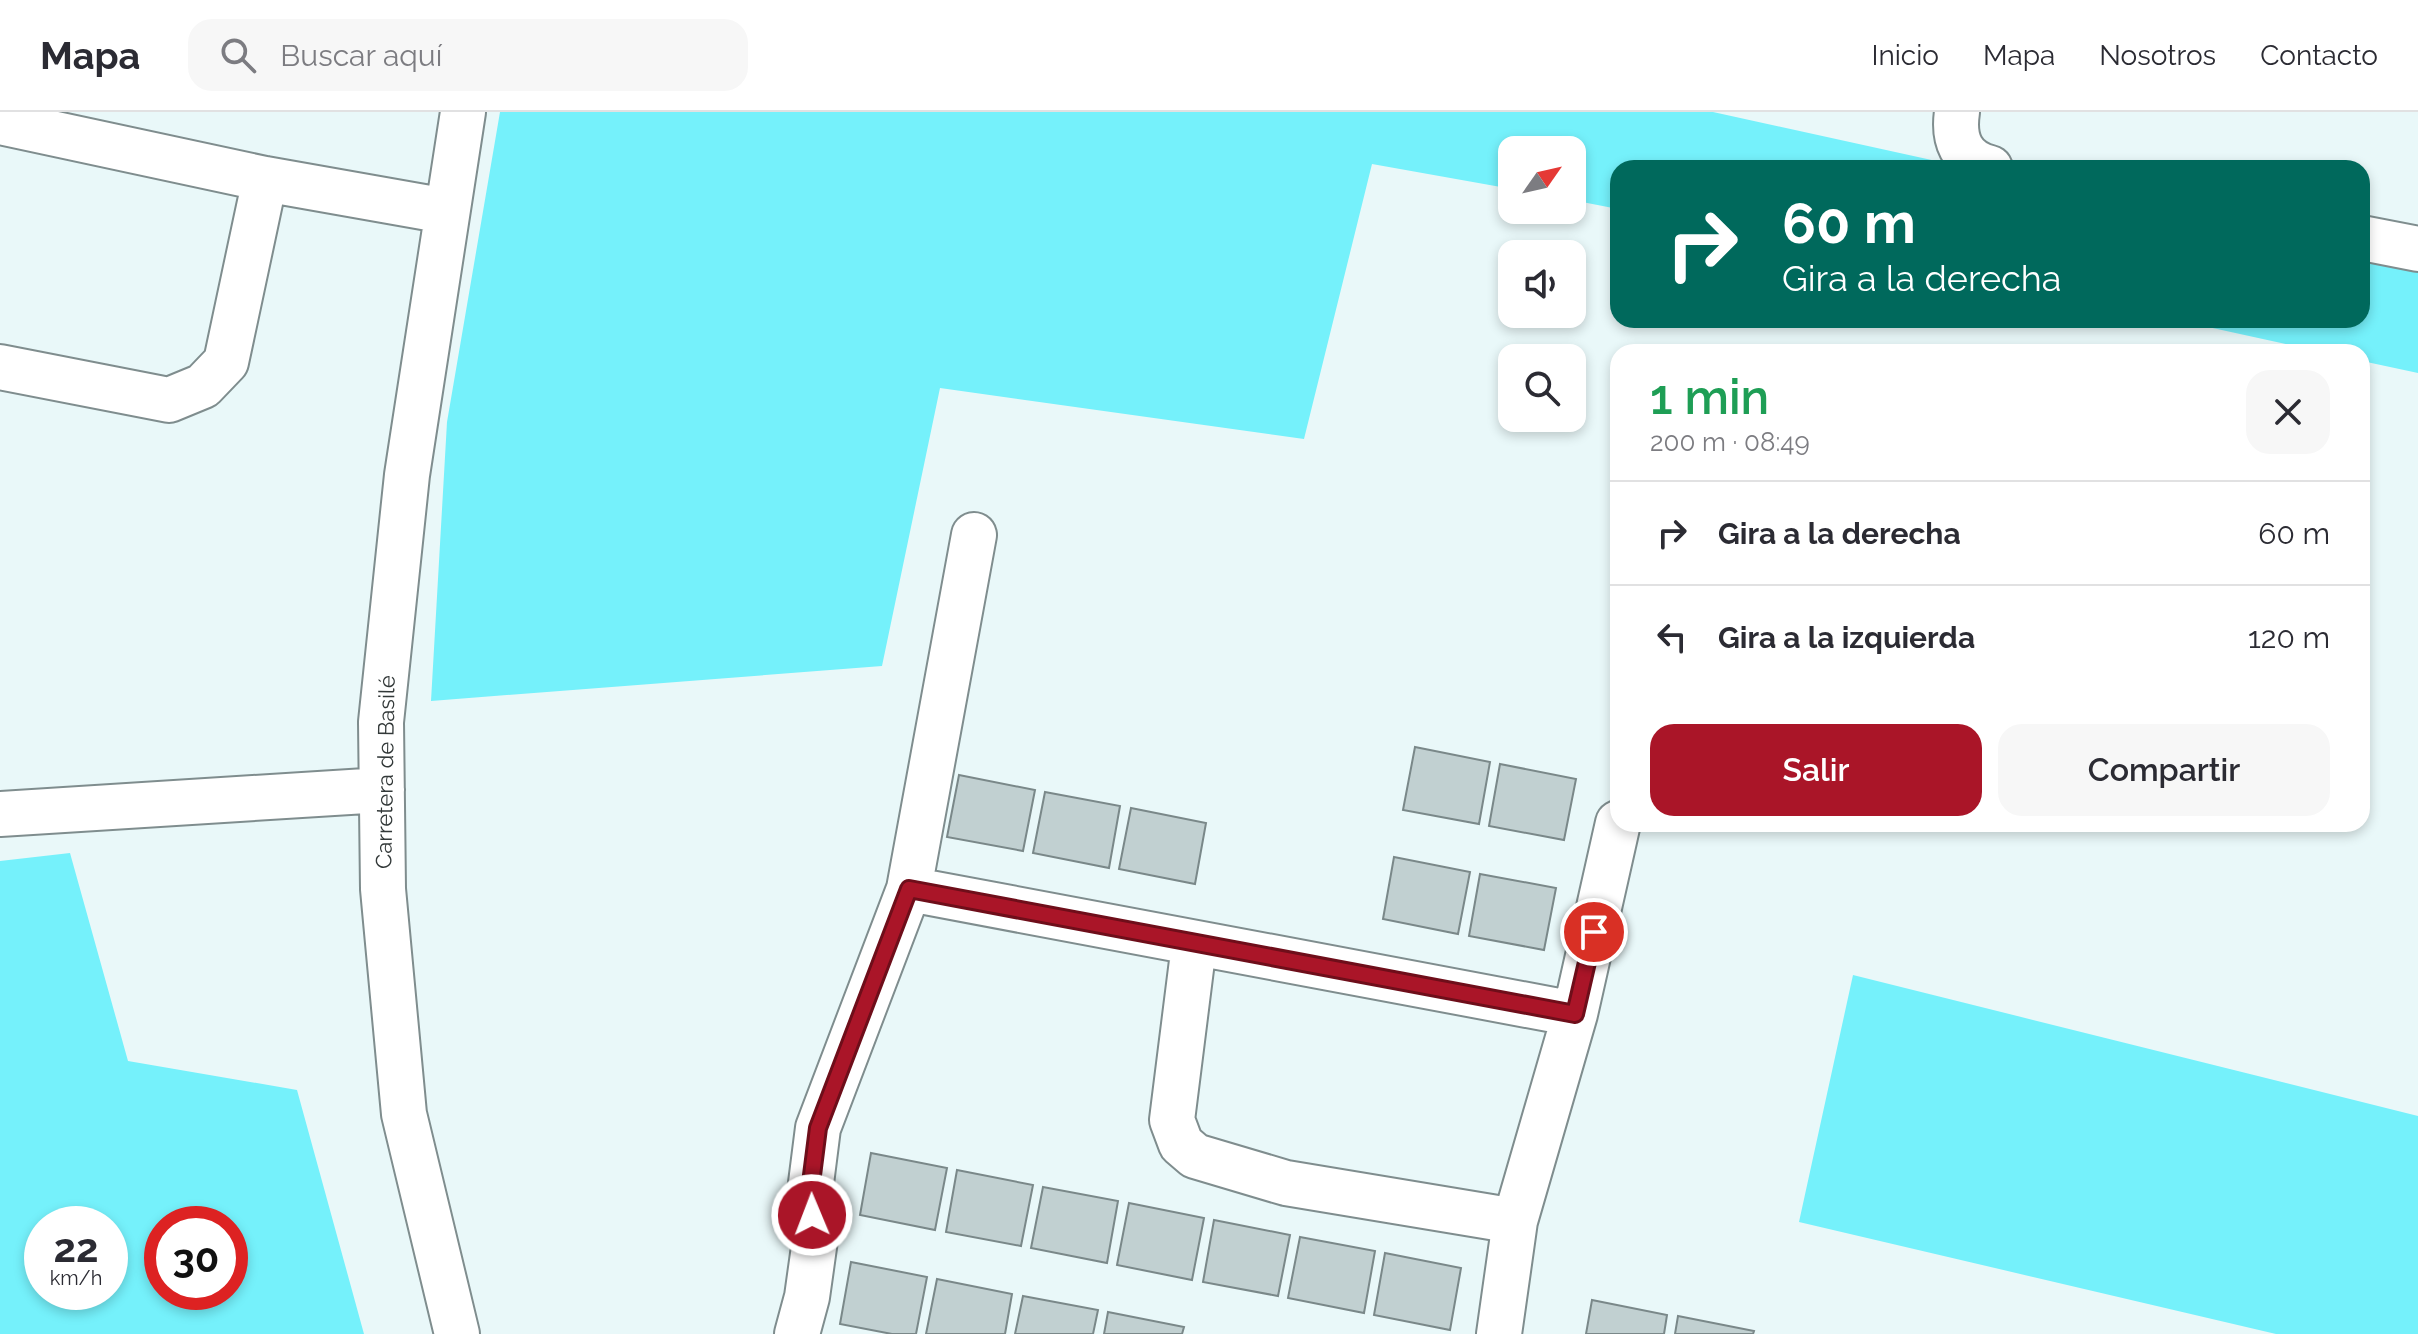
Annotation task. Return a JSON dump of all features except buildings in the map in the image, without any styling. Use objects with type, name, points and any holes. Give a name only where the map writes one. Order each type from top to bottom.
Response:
[{"type":"street","name":"Carretera de Basilé","points":[[457,1334],[404,1114],[383,889],[381,722],[407,475],[463,112]]},
{"type":"street","points":[[1957,112],[1954,134],[1963,154],[1975,160]]},
{"type":"street","points":[[0,122],[265,179],[446,211]]},
{"type":"street","points":[[0,367],[169,400],[203,386],[226,362],[265,179]]},
{"type":"street","points":[[2370,240],[2418,249]]},
{"type":"street","points":[[797,1334],[807,1297],[815,1240],[810,1191],[818,1128],[909,889],[974,535]]},
{"type":"street","points":[[0,814],[382,790]]},
{"type":"street","points":[[1499,1334],[1515,1221],[1575,1014],[1616,832]]},
{"type":"street","points":[[909,889],[1194,945],[1575,1014]]},
{"type":"street","points":[[1194,945],[1172,1120],[1181,1144],[1195,1156],[1286,1183],[1515,1221]]},
{"type":"shaded area","points":[[500,112],[1713,112],[1932,160],[1610,160],[1610,207],[1586,203],[1586,136],[1498,136],[1498,186],[1372,164],[1304,439],[940,388],[882,666],[431,701],[447,422]]},
{"type":"shaded area","points":[[2370,256],[2418,267],[2418,373],[2370,363],[2370,344],[2286,344],[2212,328],[2370,328]]},
{"type":"shaded area","points":[[70,853],[128,1061],[297,1090],[364,1334],[0,1334],[0,861]]},
{"type":"shaded area","points":[[1853,975],[2418,1116],[2418,1334],[2276,1334],[1799,1222]]},
{"type":"route","points":[[812,1215],[810,1191],[818,1128],[909,889],[1194,945],[1575,1014],[1594,932]]}]
